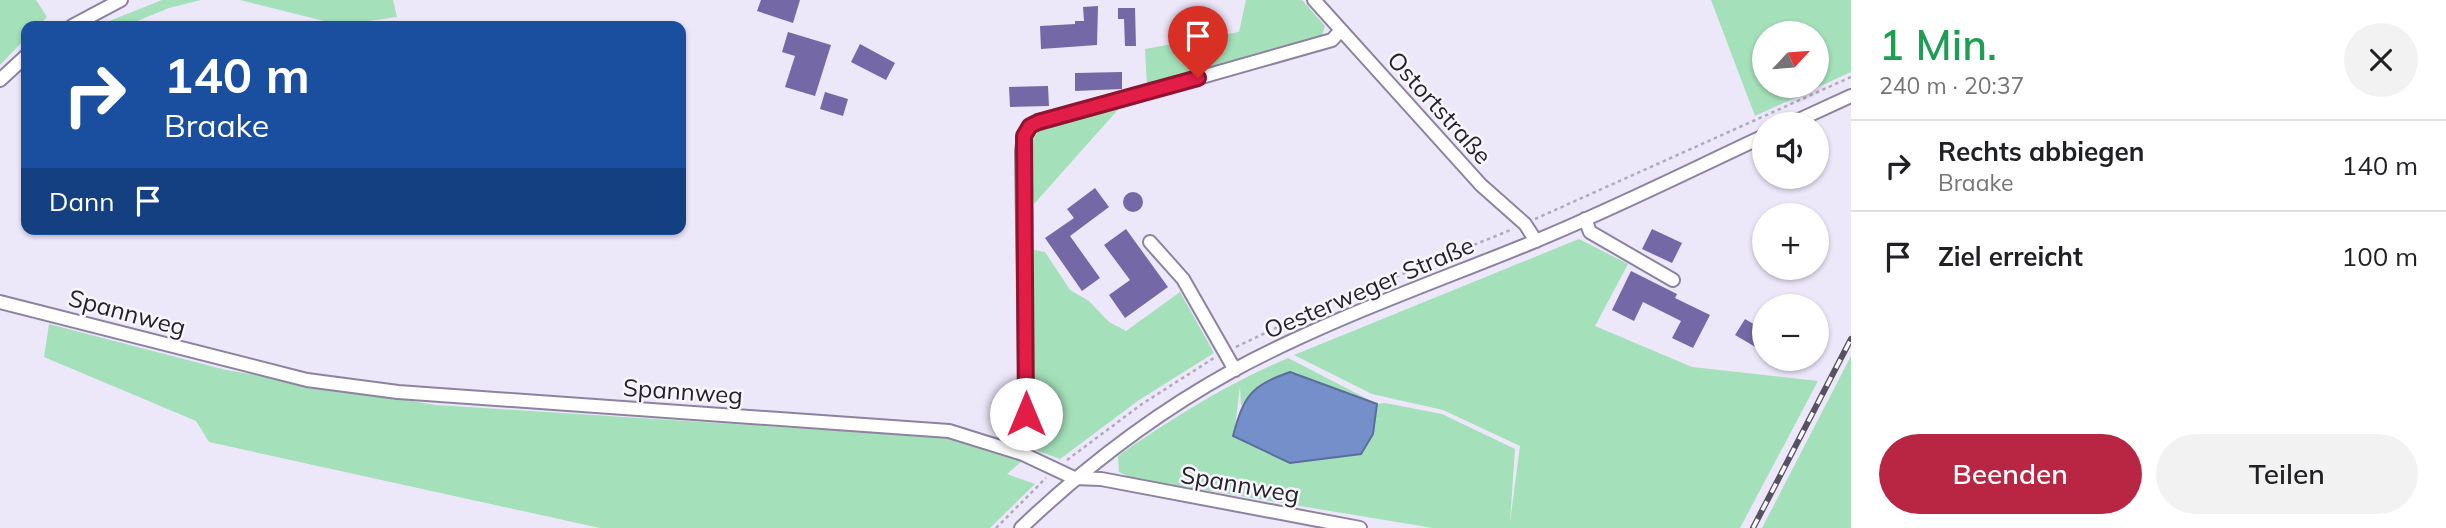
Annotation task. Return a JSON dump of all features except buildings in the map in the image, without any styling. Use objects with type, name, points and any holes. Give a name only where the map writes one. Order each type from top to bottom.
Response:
[{"type":"street","points":[[81,21],[121,0]]},
{"type":"street","name":"Ostortstraße","points":[[1314,0],[1481,185],[1525,224],[1536,241]]},
{"type":"street","points":[[1023,454],[1026,437],[1022,151],[1024,136],[1030,126],[1332,40],[1340,30]]},
{"type":"street","points":[[0,80],[21,61]]},
{"type":"street","points":[[1816,112],[1851,96]]},
{"type":"street","name":"Oesterweger Straße","points":[[1021,528],[1074,478],[1150,421],[1235,370],[1313,332],[1536,241],[1752,142]]},
{"type":"street","points":[[1585,219],[1590,232],[1673,280]]},
{"type":"street","points":[[1150,242],[1183,279],[1235,370]]},
{"type":"street","name":"Spannweg","points":[[0,302],[307,380],[398,392],[950,431],[1023,454],[1074,478],[1101,479],[1360,528]]},
{"type":"green space","points":[[0,0],[36,0],[47,17],[43,21],[21,21],[21,43],[0,65]]},
{"type":"green space","points":[[162,0],[201,0],[169,8],[137,21],[110,21]]},
{"type":"green space","points":[[240,0],[393,0],[397,17],[368,21],[324,21]]},
{"type":"green space","points":[[1246,0],[1302,0],[1325,26],[1321,38],[1147,86],[1145,49],[1239,32]]},
{"type":"green space","points":[[1711,0],[1851,0],[1851,72],[1829,82],[1829,21],[1752,21],[1752,98],[1794,98],[1764,112],[1753,112]]},
{"type":"green space","points":[[1123,104],[1034,204],[1028,148],[1042,125]]},
{"type":"green space","points":[[1579,239],[1628,264],[1595,326],[1692,367],[1818,381],[1740,528],[1433,528],[1131,478],[1119,472],[1118,456],[1221,391],[1288,358],[1377,404],[1385,403],[1442,414],[1515,449],[1510,522],[1520,446],[1443,410],[1372,394],[1294,355]],"holes":[[[1290,372],[1377,405],[1234,436],[1240,386],[1241,406],[1262,383]]]},
{"type":"green space","points":[[1034,250],[1045,252],[1070,290],[1089,301],[1109,322],[1126,331],[1180,292],[1214,353],[1139,400],[1060,459],[1038,451],[1033,432]]},
{"type":"green space","points":[[49,324],[226,370],[436,405],[950,438],[1022,461],[1007,474],[1035,484],[990,528],[600,528],[209,442],[196,421],[44,357]]},
{"type":"green space","points":[[1851,356],[1851,528],[1762,528]]},
{"type":"water","points":[[1290,372],[1377,404],[1373,434],[1361,454],[1290,463],[1233,436],[1241,411],[1251,394],[1266,382]]},
{"type":"railway","points":[[1753,528],[1851,339]]},
{"type":"route","points":[[1026,414],[1022,151],[1024,136],[1030,126],[1038,122],[1198,78]]}]
